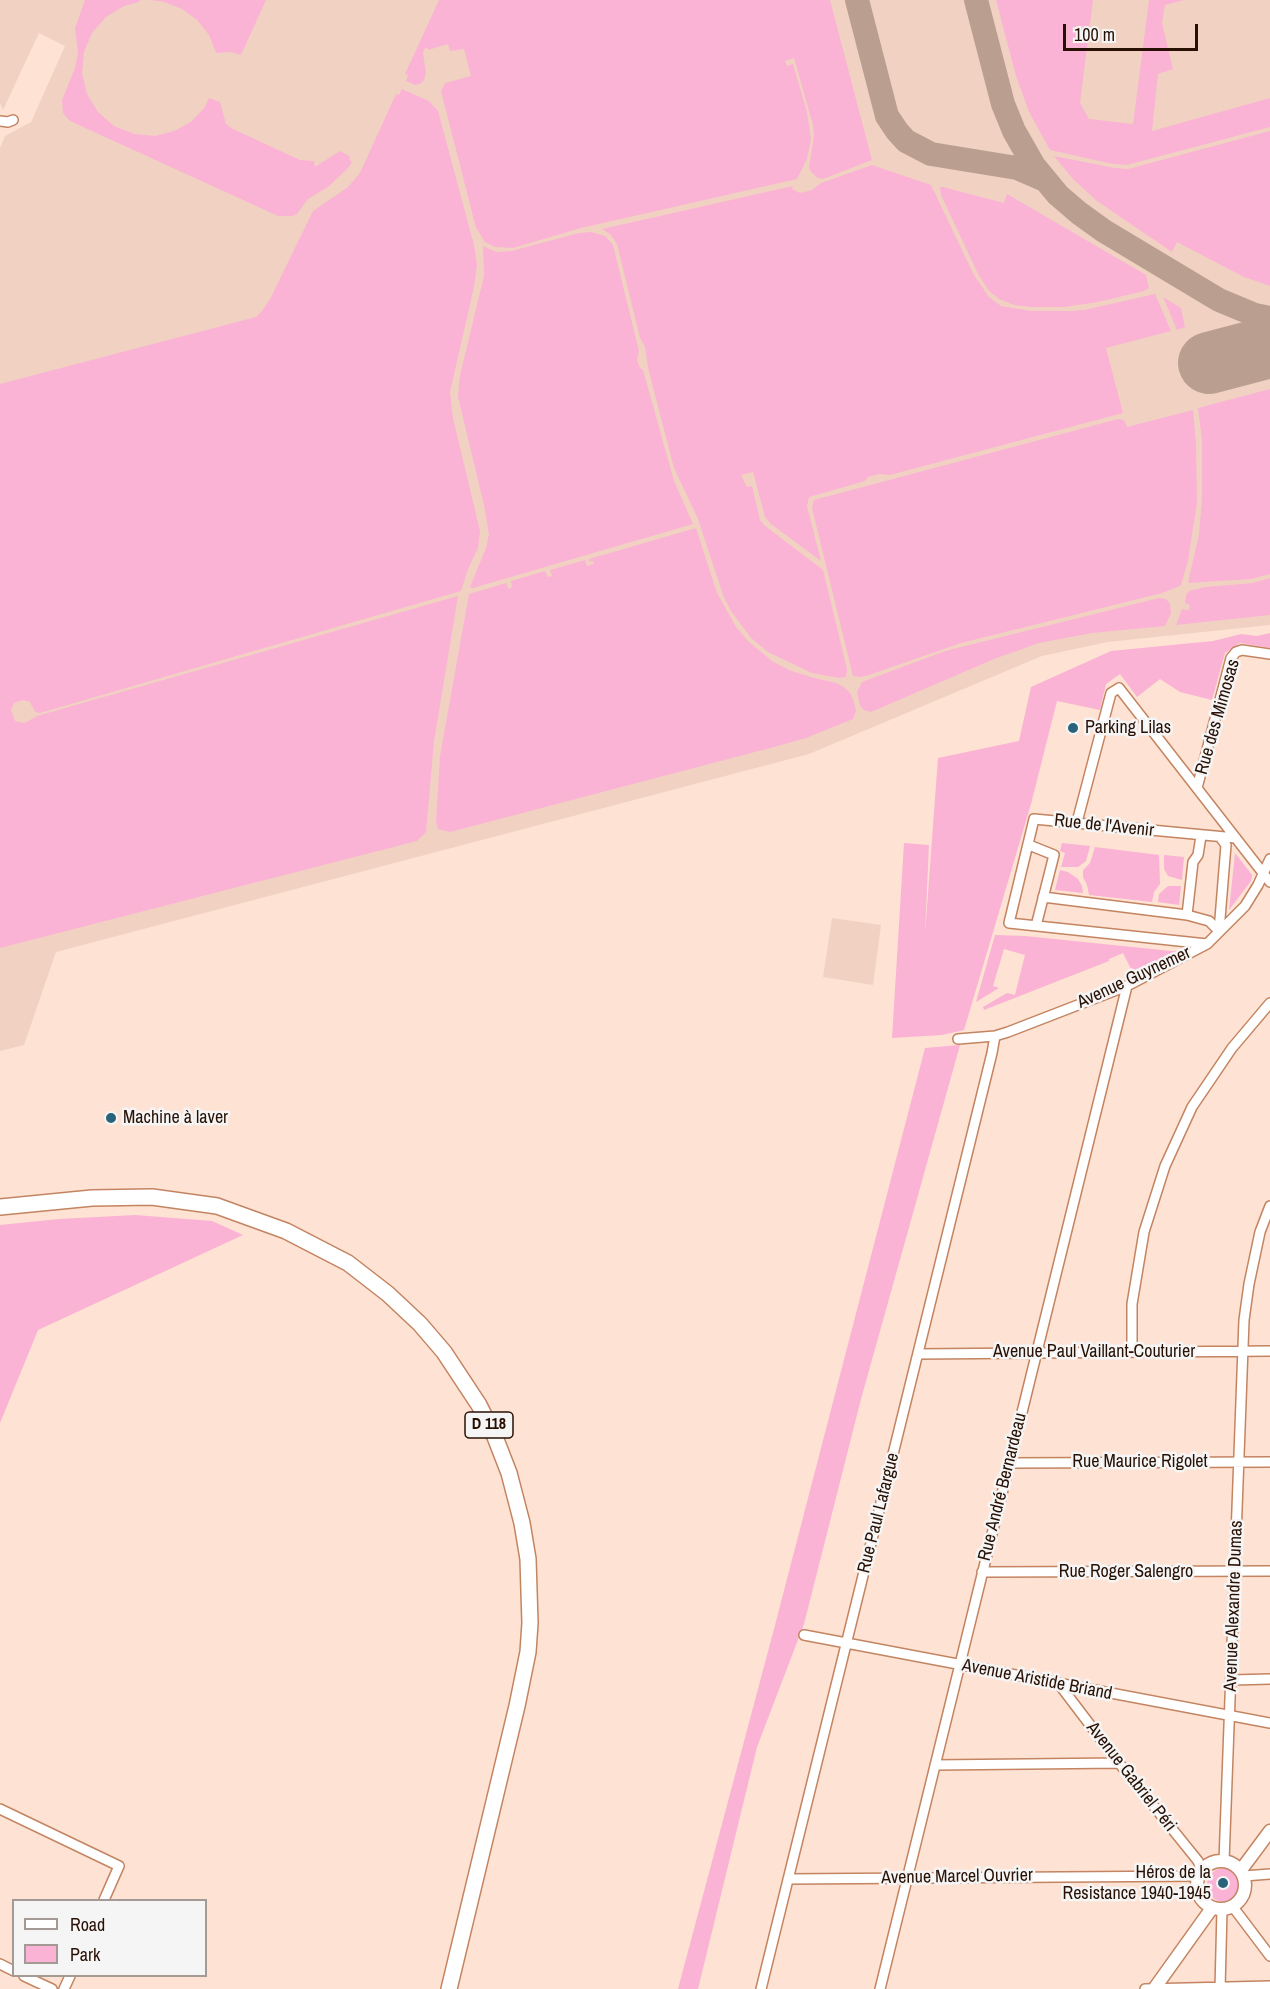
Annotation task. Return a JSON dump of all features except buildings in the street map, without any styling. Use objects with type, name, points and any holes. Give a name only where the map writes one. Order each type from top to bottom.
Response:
[{"type":"main road","name":"D 118","points":[[0,1207],[92,1198],[152,1197],[217,1206],[286,1231],[348,1263],[388,1294],[420,1324],[444,1352],[479,1405],[509,1473],[522,1523],[528,1559],[530,1623],[528,1652],[517,1706],[449,1989]]},
{"type":"street","points":[[0,121],[3,123],[13,120]]},
{"type":"street","name":"Rue des Mimosas","points":[[1197,788],[1231,658],[1236,652],[1242,650],[1270,654]]},
{"type":"street","points":[[1077,822],[1111,693],[1119,688],[1236,838],[1267,871],[1270,882]]},
{"type":"street","name":"Rue de l'Avenir","points":[[1207,944],[1009,923],[1034,819],[1236,838]]},
{"type":"street","points":[[1187,915],[1193,862],[1198,855],[1201,836]]},
{"type":"street","points":[[1219,931],[1226,845],[1220,837]]},
{"type":"street","name":"Rue de l'Avenir","points":[[1029,845],[1054,855],[1036,926]]},
{"type":"street","name":"Avenue Guynemer","points":[[958,1039],[995,1036],[1127,986],[1207,944],[1245,906],[1267,871],[1270,859]]},
{"type":"street","points":[[1043,897],[1187,915],[1209,921],[1219,931]]},
{"type":"street","name":"Rue André Bernardeau","points":[[880,1989],[1127,986]]},
{"type":"street","points":[[1132,1352],[1132,1304],[1144,1233],[1165,1166],[1192,1107],[1232,1048],[1270,1003]]},
{"type":"street","name":"Rue Paul Lafargue","points":[[760,1989],[993,1053],[995,1036]]},
{"type":"street","name":"Avenue Alexandre Dumas","points":[[1224,1861],[1243,1351],[1249,1284],[1260,1232],[1270,1206]]},
{"type":"street","name":"Avenue Paul Vaillant-Couturier","points":[[918,1354],[1270,1351]]},
{"type":"street","name":"Rue Maurice Rigolet","points":[[1010,1463],[1270,1462]]},
{"type":"street","name":"Rue Roger Salengro","points":[[982,1572],[1270,1571]]},
{"type":"street","name":"Avenue Aristide Briand","points":[[804,1635],[1270,1723]]},
{"type":"street","points":[[1231,1680],[1270,1679]]},
{"type":"street","name":"Avenue Gabriel Péri","points":[[1059,1684],[1198,1861],[1200,1873]]},
{"type":"street","points":[[935,1765],[1119,1763]]},
{"type":"street","points":[[0,1809],[119,1866],[104,1899]]},
{"type":"street","points":[[1242,1873],[1270,1831]]},
{"type":"street","points":[[1154,1989],[1222,1908],[1242,1898],[1245,1891],[1242,1873],[1232,1864],[1224,1861],[1212,1863],[1200,1873],[1197,1883],[1200,1898],[1222,1908],[1270,1956]]},
{"type":"street","name":"Avenue Marcel Ouvrier","points":[[788,1879],[1200,1873]]},
{"type":"street","points":[[1242,1873],[1270,1874]]},
{"type":"street","points":[[1220,1988],[1222,1908]]},
{"type":"street","points":[[26,1977],[52,1989]]},
{"type":"street","points":[[1145,1989],[1270,1986]]},
{"type":"shaded area","points":[[0,0],[1270,0],[1270,625],[1108,642],[1042,656],[809,754],[56,952],[24,1045],[0,1051],[0,148],[5,136],[31,122],[65,46],[39,33],[3,110],[0,103]]},
{"type":"shaded area","points":[[832,918],[881,925],[873,985],[823,977]]},
{"type":"green space","points":[[85,0],[140,0],[106,17],[92,33],[84,52],[82,73],[87,94],[98,112],[114,126],[134,134],[155,136],[174,131],[191,122],[204,108],[209,98],[220,102],[226,124],[233,129],[300,160],[314,161],[315,167],[340,151],[350,156],[349,159],[352,162],[328,187],[308,199],[297,214],[278,216],[70,121],[63,113],[62,100],[75,68],[78,53],[75,28]]},
{"type":"green space","points":[[151,0],[266,0],[241,55],[231,52],[216,53],[209,35],[197,20],[182,9]]},
{"type":"green space","points":[[439,0],[830,0],[872,160],[823,179],[811,172],[809,167],[814,136],[813,125],[794,58],[785,61],[787,66],[793,64],[807,112],[811,139],[807,159],[797,179],[581,228],[513,248],[495,247],[485,242],[476,228],[441,91],[445,83],[471,76],[464,49],[450,51],[448,44],[428,50],[425,48],[423,53],[426,73],[424,80],[415,85],[406,81],[408,75],[405,74]]},
{"type":"green space","points":[[996,0],[1093,0],[1080,103],[1089,119],[1133,124],[1149,0],[1184,0],[1165,5],[1162,23],[1173,69],[1158,74],[1152,131],[1270,98],[1270,127],[1127,165],[1050,150],[1029,112],[1016,76]]},
{"type":"green space","points":[[402,89],[429,101],[438,111],[474,245],[477,265],[450,392],[453,418],[480,531],[478,548],[461,591],[40,713],[35,712],[30,702],[23,700],[14,703],[11,710],[15,721],[25,723],[37,716],[458,596],[434,741],[426,832],[417,841],[0,948],[0,384],[256,317],[270,299],[313,211],[348,187],[360,173],[396,94],[399,95]]},
{"type":"green space","points":[[1270,131],[1270,286],[1244,277],[1177,242],[1172,252],[1097,201],[1073,179],[1054,156],[1128,169]]},
{"type":"green space","points":[[872,165],[931,185],[974,275],[989,297],[1001,306],[1031,311],[1084,310],[1155,294],[1171,331],[1106,348],[1123,413],[890,475],[879,474],[868,477],[865,481],[809,497],[807,506],[821,561],[771,524],[765,517],[753,472],[741,475],[747,487],[752,486],[760,520],[764,525],[823,570],[847,669],[846,677],[839,678],[812,673],[768,652],[751,638],[731,611],[723,595],[698,519],[674,468],[617,244],[610,234],[602,229],[793,186],[792,189],[800,193]]},
{"type":"green space","points":[[940,187],[1004,203],[1007,194],[1146,275],[1149,288],[1098,302],[1064,307],[1014,305],[999,299],[989,291],[978,274],[941,195]]},
{"type":"green space","points":[[591,232],[605,236],[613,245],[639,351],[637,360],[643,370],[674,481],[693,524],[470,587],[486,548],[489,534],[458,397],[460,375],[484,276],[483,246],[496,252],[511,251]]},
{"type":"green space","points":[[1163,297],[1181,308],[1185,327],[1177,330]]},
{"type":"green space","points":[[1270,389],[1270,574],[1251,579],[1188,583],[1199,534],[1202,499],[1202,440],[1198,408]]},
{"type":"green space","points":[[1193,410],[1197,503],[1188,560],[1180,586],[1162,593],[961,643],[869,675],[853,676],[812,508],[814,500],[1118,419],[1124,420],[1127,427]]},
{"type":"green space","points":[[696,528],[717,593],[736,627],[749,642],[772,661],[789,670],[844,687],[854,702],[856,711],[853,719],[806,738],[774,747],[450,832],[438,829],[436,822],[440,756],[469,594],[506,583],[509,589],[512,587],[511,581],[545,571],[548,577],[552,576],[550,570],[585,560],[587,566],[594,564],[593,561],[589,562],[589,559]]},
{"type":"green space","points":[[1270,578],[1270,615],[1176,625],[1182,609],[1189,610],[1190,605],[1185,603],[1189,591],[1205,587],[1253,583]]},
{"type":"green space","points":[[1159,598],[1166,599],[1170,604],[1171,613],[1165,626],[1092,633],[1039,643],[994,659],[871,712],[860,706],[857,692],[862,682],[945,651]]},
{"type":"green space","points":[[1270,633],[1270,648],[1240,643],[1225,653],[1212,700],[1180,692],[1160,679],[1137,697],[1120,674],[1106,684],[1100,710],[1057,701],[1031,804],[964,1030],[942,1035],[892,1038],[904,843],[929,845],[925,934],[938,758],[1019,741],[1031,687],[1111,651],[1213,641],[1241,634],[1257,636]]},
{"type":"green space","points":[[1062,843],[1090,846],[1086,861],[1078,867],[1061,867],[1065,853],[1060,851]]},
{"type":"green space","points":[[1095,847],[1159,855],[1160,884],[1154,892],[1152,902],[1089,895],[1083,870],[1090,863]]},
{"type":"green space","points":[[1235,853],[1252,875],[1251,881],[1229,910]]},
{"type":"green space","points":[[1164,855],[1184,857],[1182,880],[1168,876],[1164,869]]},
{"type":"green space","points":[[1060,870],[1078,879],[1083,893],[1055,890]]},
{"type":"green space","points":[[1168,886],[1181,886],[1179,905],[1158,902],[1159,894]]},
{"type":"green space","points":[[995,935],[1181,952],[1133,973],[1123,953],[1109,961],[984,1010],[983,1007],[1007,993],[1015,995],[1025,955],[1004,949],[993,986],[999,988],[976,1002]]},
{"type":"green space","points":[[960,1045],[861,1399],[804,1624],[757,1747],[698,1989],[678,1989],[925,1048]]},
{"type":"green space","points":[[135,1215],[212,1221],[243,1235],[38,1330],[0,1423],[0,1225]]},
{"type":"green space","points":[[1224,1868],[1236,1873],[1241,1885],[1236,1897],[1224,1902],[1212,1897],[1207,1885],[1212,1873]]},
{"type":"taxiway","points":[[857,0],[887,116],[906,141],[931,154],[1017,168],[1045,180]]},
{"type":"taxiway","points":[[976,0],[1003,104],[1014,131],[1034,166],[1058,195],[1104,231],[1219,300],[1255,315],[1270,318]]},
{"type":"runway","points":[[1209,363],[1270,347]]},
{"type":"place","name":"Parking Lilas","points":[[1073,728]]},
{"type":"place","name":"Machine à laver","points":[[111,1118]]},
{"type":"place","name":"Héros de la Resistance 1940-1945","points":[[1223,1883]]}]
